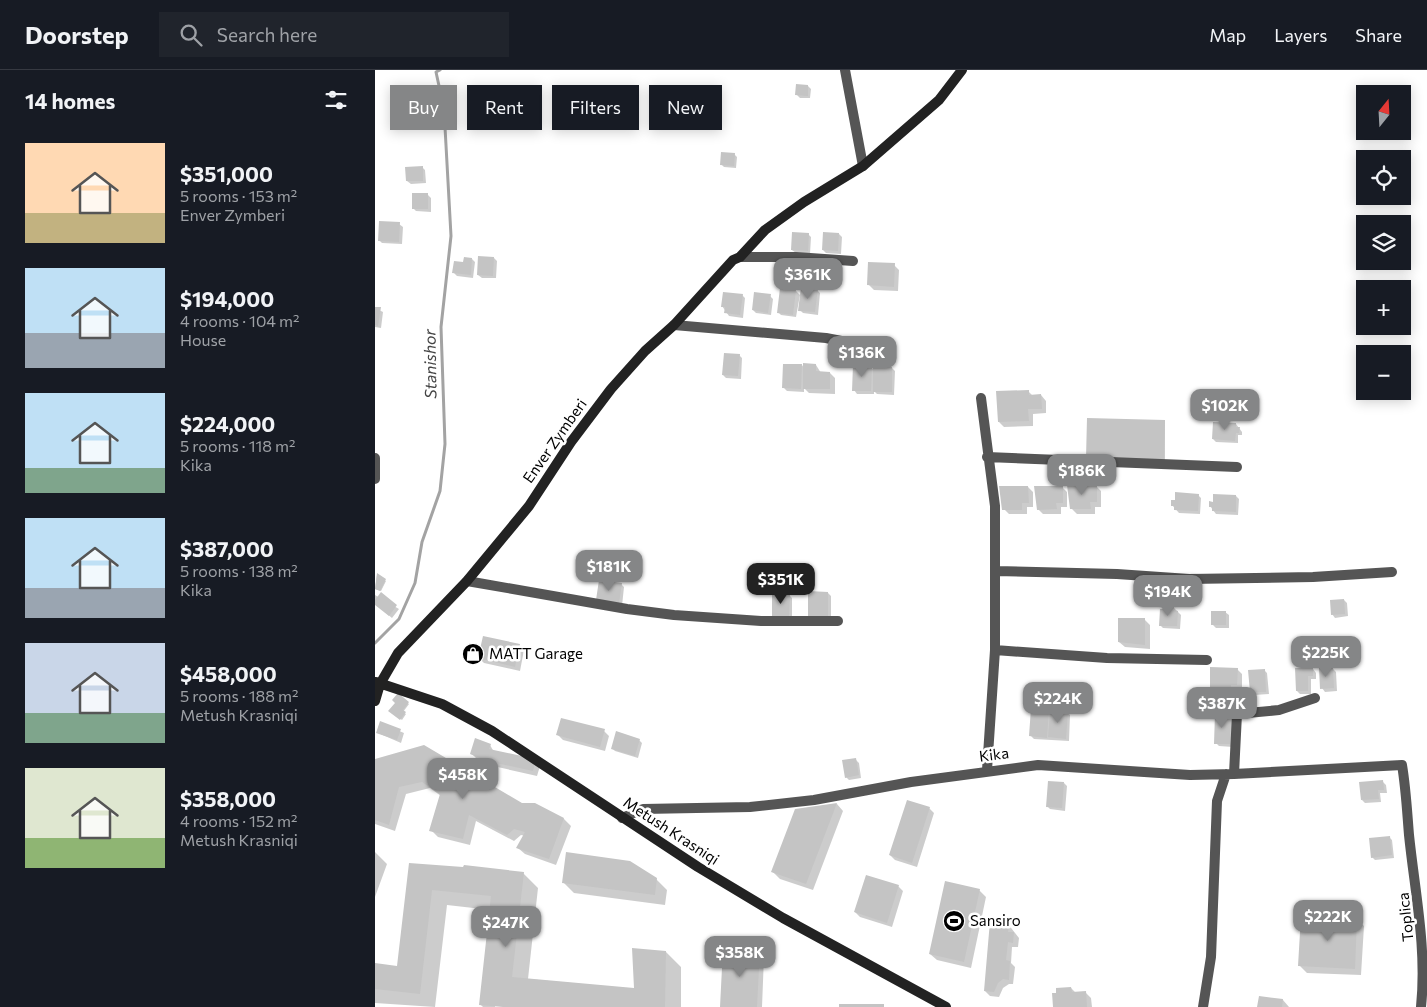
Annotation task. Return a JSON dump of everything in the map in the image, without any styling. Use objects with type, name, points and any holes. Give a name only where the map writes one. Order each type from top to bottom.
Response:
[{"type":"street","points":[[845,70],[863,166]]},
{"type":"street","name":"Enver Zymberi","points":[[375,701],[377,682],[398,653],[467,581],[529,506],[571,442],[611,388],[645,351],[674,325],[733,260],[740,257],[765,230],[805,202],[863,166],[939,100],[962,70]]},
{"type":"street","points":[[740,257],[796,257],[853,261]]},
{"type":"street","points":[[674,325],[826,338],[872,348]]},
{"type":"street","points":[[981,398],[987,458],[995,506],[995,650],[987,770]]},
{"type":"street","points":[[375,458],[375,479]]},
{"type":"street","points":[[987,458],[1237,467]]},
{"type":"street","points":[[996,571],[1117,574],[1189,579],[1313,577],[1393,572]]},
{"type":"street","points":[[467,581],[665,614],[761,621],[838,621]]},
{"type":"street","points":[[995,650],[1107,658],[1207,660]]},
{"type":"street","name":"Metush Krasniqi","points":[[377,682],[441,704],[492,730],[698,867],[783,918],[946,1007]]},
{"type":"street","points":[[1203,1007],[1211,957],[1217,802],[1230,774],[1237,714],[1279,710],[1315,698]]},
{"type":"street","name":"Kika","points":[[622,818],[643,809],[750,807],[814,800],[987,770],[1038,765],[1160,773],[1230,774],[1402,765]]},
{"type":"street","name":"Toplica","points":[[1402,765],[1409,835],[1425,943],[1425,972],[1421,1007]]},
{"type":"building","points":[[796,84],[808,85],[808,96],[795,95]]},
{"type":"building","points":[[721,152],[735,153],[734,166],[720,165]]},
{"type":"building","points":[[423,166],[423,181],[406,181],[405,167]]},
{"type":"building","points":[[412,193],[428,193],[428,209],[412,209]]},
{"type":"building","points":[[379,221],[400,222],[399,242],[378,241]]},
{"type":"building","points":[[792,232],[809,233],[808,251],[791,250]]},
{"type":"building","points":[[823,232],[839,233],[838,251],[822,250]]},
{"type":"building","points":[[478,256],[494,257],[493,276],[477,275]]},
{"type":"building","points":[[464,257],[472,258],[471,275],[452,273],[454,261],[463,262]]},
{"type":"building","points":[[868,262],[895,263],[894,287],[867,285]]},
{"type":"building","points":[[801,287],[818,288],[815,312],[798,311]]},
{"type":"building","points":[[780,288],[796,290],[793,315],[777,313]]},
{"type":"building","points":[[723,292],[743,294],[740,315],[724,313],[725,307],[721,307]]},
{"type":"building","points":[[754,292],[771,294],[768,313],[752,310]]},
{"type":"building","points":[[375,307],[381,307],[378,326],[375,325]]},
{"type":"building","points":[[724,353],[740,354],[738,376],[722,375]]},
{"type":"building","points":[[803,363],[816,364],[816,371],[830,372],[830,389],[803,389]]},
{"type":"building","points":[[783,364],[802,364],[801,389],[782,388]]},
{"type":"building","points":[[853,365],[872,366],[871,391],[852,391]]},
{"type":"building","points":[[873,366],[892,367],[892,392],[873,392]]},
{"type":"building","points":[[1029,390],[1029,395],[1041,394],[1042,409],[1028,409],[1029,421],[998,422],[996,391]]},
{"type":"building","points":[[1087,418],[1165,420],[1164,461],[1086,458]]},
{"type":"building","points":[[1213,422],[1236,423],[1236,427],[1240,427],[1239,433],[1236,433],[1235,441],[1212,439]]},
{"type":"building","points":[[1067,485],[1097,485],[1097,502],[1090,502],[1091,509],[1070,509]]},
{"type":"building","points":[[999,486],[1028,486],[1029,503],[1022,503],[1022,510],[1002,510]]},
{"type":"building","points":[[1034,486],[1063,486],[1063,503],[1056,503],[1057,509],[1037,510]]},
{"type":"building","points":[[1175,492],[1199,494],[1198,511],[1174,510],[1174,506],[1171,506],[1171,500],[1175,500]]},
{"type":"building","points":[[1213,494],[1236,495],[1236,512],[1212,511],[1212,507],[1209,507],[1209,501],[1213,502]]},
{"type":"building","points":[[377,573],[386,579],[380,591],[375,589]]},
{"type":"building","points":[[599,580],[622,583],[619,603],[596,600]]},
{"type":"building","points":[[808,591],[828,592],[828,618],[808,618]]},
{"type":"building","points":[[381,592],[397,605],[389,616],[375,605],[375,600]]},
{"type":"building","points":[[772,594],[790,594],[789,617],[772,617]]},
{"type":"building","points":[[1344,599],[1345,614],[1331,615],[1330,600]]},
{"type":"building","points":[[1168,606],[1174,606],[1173,610],[1178,611],[1177,626],[1159,626],[1160,609],[1168,609]]},
{"type":"building","points":[[1211,611],[1226,611],[1226,625],[1211,625]]},
{"type":"building","points":[[1118,618],[1145,618],[1145,645],[1118,642]]},
{"type":"building","points":[[483,636],[520,644],[515,667],[478,658]]},
{"type":"building","points":[[1210,667],[1238,668],[1237,685],[1231,685],[1230,696],[1210,695]]},
{"type":"building","points":[[1295,668],[1313,668],[1313,676],[1308,676],[1308,691],[1296,691]]},
{"type":"building","points":[[1319,668],[1333,668],[1334,688],[1320,689]]},
{"type":"building","points":[[1265,669],[1266,692],[1250,692],[1248,670]]},
{"type":"building","points":[[398,693],[409,702],[403,710],[406,712],[400,720],[388,711],[395,703],[392,700]]},
{"type":"building","points":[[1031,708],[1049,710],[1047,738],[1029,736]]},
{"type":"building","points":[[1050,710],[1068,711],[1066,739],[1048,737]]},
{"type":"building","points":[[1215,714],[1231,715],[1230,744],[1214,744]]},
{"type":"building","points":[[561,718],[605,729],[600,747],[556,735]]},
{"type":"building","points":[[380,721],[401,729],[397,740],[376,733]]},
{"type":"building","points":[[616,731],[640,739],[635,756],[611,749]]},
{"type":"building","points":[[475,738],[491,744],[489,749],[536,759],[533,771],[487,761],[470,754]]},
{"type":"building","points":[[424,745],[522,803],[535,803],[564,818],[549,859],[516,848],[525,832],[514,829],[507,835],[469,815],[463,839],[429,831],[440,794],[422,782],[399,787],[389,825],[375,820],[375,759]]},
{"type":"building","points":[[856,758],[859,775],[845,778],[842,760]]},
{"type":"building","points":[[1383,780],[1384,790],[1378,790],[1379,799],[1361,800],[1359,782]]},
{"type":"building","points":[[1048,781],[1064,782],[1062,808],[1046,807]]},
{"type":"building","points":[[907,800],[930,807],[912,863],[889,855]]},
{"type":"building","points":[[837,803],[806,884],[771,872],[795,809]]},
{"type":"building","points":[[1390,836],[1392,855],[1371,858],[1369,838]]},
{"type":"building","points":[[566,852],[630,861],[657,878],[655,895],[562,883]]},
{"type":"building","points":[[409,863],[463,867],[464,865],[524,872],[512,977],[634,988],[632,948],[666,951],[665,1007],[503,1007],[479,1005],[491,896],[432,890],[420,994],[375,989],[375,963],[397,966]]},
{"type":"building","points":[[866,875],[899,885],[887,923],[854,912]]},
{"type":"building","name":"Sansiro","points":[[945,881],[980,889],[964,962],[929,954]]},
{"type":"building","points":[[1301,915],[1357,917],[1355,969],[1298,966]]},
{"type":"building","points":[[990,921],[1009,923],[1008,932],[1014,932],[1013,943],[1008,942],[1006,960],[1010,961],[1009,980],[1003,979],[998,983],[994,992],[984,991]]},
{"type":"building","points":[[723,948],[760,950],[757,1007],[720,1007]]},
{"type":"building","points":[[1071,987],[1072,992],[1086,991],[1087,1007],[1053,1007],[1052,993],[1056,993],[1056,988]]},
{"type":"building","points":[[1259,996],[1283,999],[1282,1007],[1257,1007]]},
{"type":"building","points":[[839,1004],[884,1004],[884,1007],[839,1007]]},
{"type":"waterway","name":"Stanishor","points":[[375,643],[399,619],[415,583],[422,542],[440,491],[445,444],[441,327],[451,236],[444,109],[436,72],[440,70]]},
{"type":"place","name":"MATT Garage","points":[[473,654]]},
{"type":"place","name":"Sansiro","points":[[954,921]]}]
